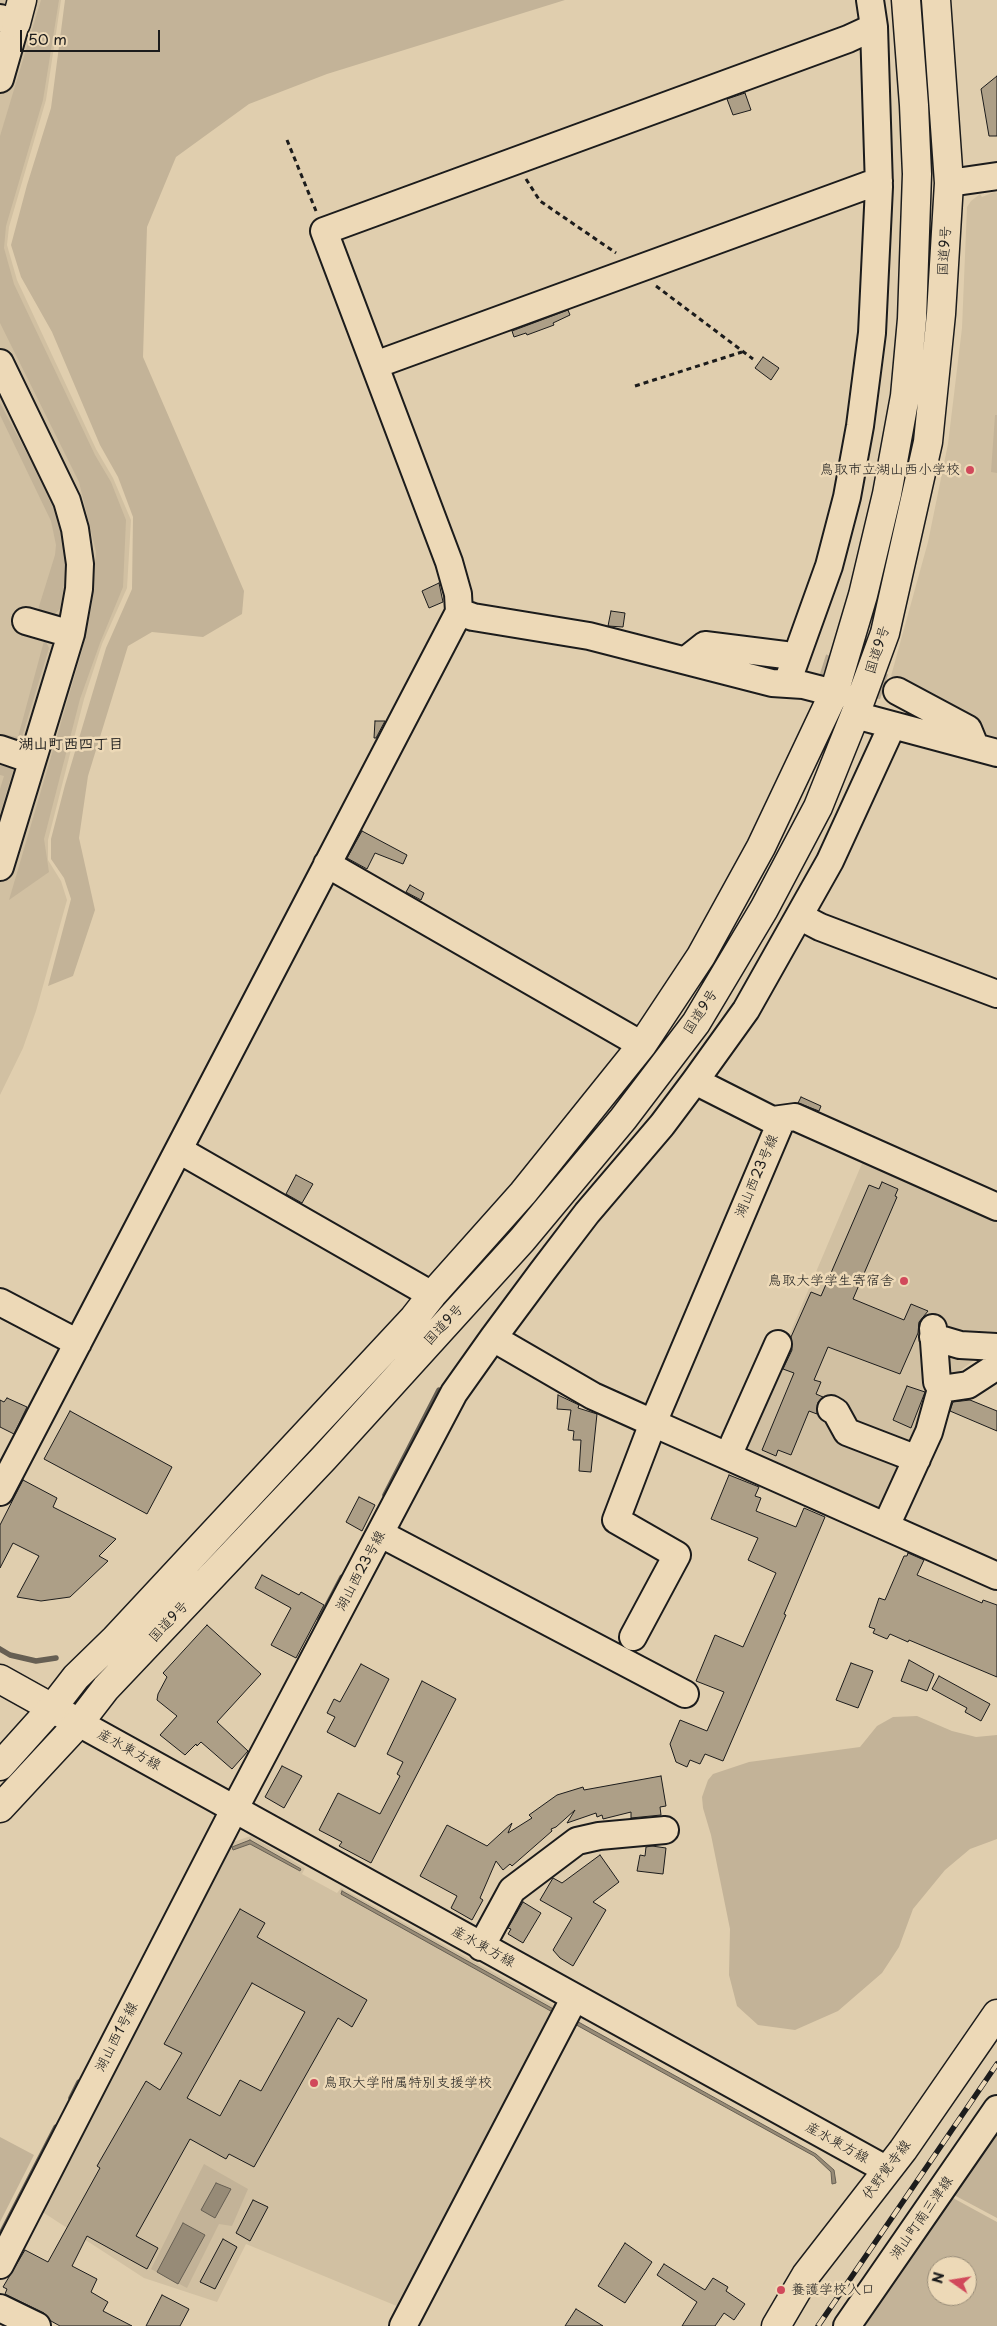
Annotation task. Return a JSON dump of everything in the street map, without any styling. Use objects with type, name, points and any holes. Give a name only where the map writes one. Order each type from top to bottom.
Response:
[{"type":"main road","name":"国道9号","points":[[0,1766],[52,1708],[76,1677],[115,1639],[407,1326],[432,1295],[523,1193],[642,1045],[701,956],[761,847],[834,694],[863,596],[887,494],[905,396],[912,319],[917,174],[906,0]]},
{"type":"main road","name":"国道9号","points":[[0,1808],[79,1723],[106,1688],[324,1458],[522,1240],[623,1119],[696,1023],[764,910],[818,807],[856,715],[885,633],[928,442],[940,314],[949,183],[936,0]]},
{"type":"main road","points":[[0,1679],[79,1723]]},
{"type":"main road","name":"伏野覚寺線","points":[[776,2326],[806,2275],[887,2170],[997,2014]]},
{"type":"street","points":[[787,684],[829,566],[847,497],[860,426],[872,333],[879,181],[874,27],[870,0]]},
{"type":"street","points":[[0,79],[9,12]]},
{"type":"street","points":[[0,1492],[458,612],[458,594],[449,562],[324,231],[848,40],[874,27]]},
{"type":"street","points":[[949,183],[997,176]]},
{"type":"street","points":[[375,365],[879,181]]},
{"type":"street","points":[[0,363],[18,404],[62,489],[75,529],[80,570],[71,634],[0,867]]},
{"type":"street","points":[[0,382],[18,404]]},
{"type":"street","points":[[458,612],[474,617],[589,636],[772,683],[803,685],[834,694]]},
{"type":"street","points":[[26,621],[71,634]]},
{"type":"street","points":[[686,660],[705,645],[785,655]]},
{"type":"street","points":[[897,691],[968,729],[986,749]]},
{"type":"street","points":[[856,715],[892,726],[986,749]]},
{"type":"street","points":[[695,1080],[746,1010],[830,861],[892,726]]},
{"type":"street","points":[[0,749],[32,760]]},
{"type":"street","points":[[327,864],[642,1045]]},
{"type":"street","points":[[799,916],[820,927],[997,994]]},
{"type":"street","name":"湖山西23号線","points":[[235,1808],[454,1393],[587,1213],[662,1125],[695,1080],[780,1124],[653,1422]]},
{"type":"street","points":[[773,1120],[795,1117],[997,1207]]},
{"type":"street","points":[[179,1150],[432,1295]]},
{"type":"street","points":[[0,1302],[78,1343]]},
{"type":"street","points":[[886,1526],[929,1432],[941,1389],[937,1382],[933,1333],[960,1345],[997,1347]]},
{"type":"street","points":[[493,1338],[593,1396],[997,1576]]},
{"type":"street","points":[[728,1456],[778,1344]]},
{"type":"street","points":[[941,1389],[968,1385],[997,1366]]},
{"type":"street","points":[[831,1409],[836,1412],[847,1432],[917,1459]]},
{"type":"street","points":[[633,1637],[677,1555],[616,1520],[653,1422]]},
{"type":"street","points":[[381,1534],[685,1694]]},
{"type":"street","name":"産水東方線","points":[[79,1723],[235,1808],[574,1999],[887,2170]]},
{"type":"street","name":"湖山西1号線","points":[[0,2265],[235,1808]]},
{"type":"street","points":[[481,1947],[512,1890],[577,1841],[599,1836],[665,1830]]},
{"type":"street","points":[[403,2326],[574,1999]]},
{"type":"street","name":"湖山町南三津線","points":[[847,2326],[997,2109]]},
{"type":"street","points":[[0,2308],[37,2326]]},
{"type":"path","points":[[287,140],[324,231]]},
{"type":"path","points":[[515,161],[540,201],[612,249],[635,270],[753,359]]},
{"type":"path","points":[[635,386],[742,352]]},
{"type":"shaded area","points":[[0,0],[61,0],[46,100],[9,227],[7,245],[17,280],[96,449],[113,478],[131,520],[127,588],[102,644],[84,699],[48,840],[48,860],[61,881],[67,900],[36,1011],[23,1048],[0,1095]]},
{"type":"shaded area","points":[[41,0],[59,0],[43,100],[6,226],[4,248],[14,284],[95,455],[111,482],[126,520],[123,587],[80,699],[44,839],[49,872],[9,900],[82,651],[92,604],[96,552],[79,482],[0,323],[0,136]]},
{"type":"shaded area","points":[[65,0],[565,0],[327,74],[249,104],[176,157],[147,227],[143,357],[244,591],[242,614],[203,637],[152,632],[128,646],[88,776],[79,838],[95,910],[73,976],[48,986],[71,899],[64,878],[51,859],[51,839],[106,648],[132,589],[133,517],[118,477],[100,445],[52,332],[21,277],[11,245],[51,108]]},
{"type":"shaded area","name":"鳥取市立湖山西小学校","points":[[994,192],[997,193],[997,746],[891,676],[928,542],[948,444],[962,328],[967,207],[980,194],[982,197]]},
{"type":"shaded area","points":[[0,403],[47,491],[56,511],[64,541],[66,573],[60,609],[48,620],[36,616],[55,555],[56,545],[51,521],[0,415]]},
{"type":"shaded area","points":[[995,415],[997,415],[997,473],[991,472]]},
{"type":"shaded area","points":[[34,633],[43,635],[49,648],[22,737],[16,741],[0,739],[2,734],[18,737],[44,641],[32,637]]},
{"type":"shaded area","points":[[0,761],[10,766],[13,771],[0,814],[0,789],[4,776],[0,775]]},
{"type":"shaded area","name":"鳥取大学学生寄宿舎","points":[[863,1161],[997,1219],[997,1343],[958,1372],[930,1401],[882,1515],[741,1449]]},
{"type":"shaded area","points":[[917,1716],[952,1731],[976,1737],[997,1735],[997,1839],[970,1849],[945,1870],[913,1909],[899,1947],[882,1973],[838,2011],[795,2030],[758,2025],[737,2006],[729,1975],[730,1929],[711,1835],[703,1808],[702,1797],[708,1780],[713,1774],[749,1762],[860,1747],[877,1726],[893,1717]]},
{"type":"shaded area","name":"鳥取大学附属特別支援学校","points":[[251,1836],[305,1868],[302,1874],[337,1893],[341,1888],[560,2009],[404,2309],[246,2244],[217,2302],[144,2278],[41,2211],[230,1843]]},
{"type":"shaded area","points":[[250,1840],[301,1869],[300,1871],[250,1844],[233,1850],[232,1847]]},
{"type":"shaded area","points":[[342,1891],[557,2011],[556,2014],[341,1894]]},
{"type":"shaded area","points":[[573,2019],[816,2154],[834,2170],[836,2183],[832,2184],[831,2172],[814,2156],[571,2022]]},
{"type":"shaded area","points":[[997,2133],[997,2218],[954,2195]]},
{"type":"shaded area","points":[[0,2137],[34,2155],[0,2222]]},
{"type":"shaded area","points":[[204,2164],[248,2189],[232,2226],[219,2224],[187,2288],[151,2269]]},
{"type":"shaded area","points":[[216,2183],[231,2189],[215,2218],[201,2210]]},
{"type":"shaded area","points":[[953,2198],[997,2222],[997,2326],[865,2326]]},
{"type":"shaded area","points":[[183,2223],[205,2235],[178,2284],[157,2272]]},
{"type":"building","points":[[997,76],[997,136],[989,136],[981,89]]},
{"type":"building","points":[[745,93],[751,110],[733,115],[727,99]]},
{"type":"building","points":[[568,310],[570,315],[553,323],[554,325],[527,335],[526,333],[514,337],[512,331]]},
{"type":"building","points":[[763,357],[779,368],[771,380],[755,368]]},
{"type":"building","points":[[439,583],[443,602],[429,608],[422,591]]},
{"type":"building","points":[[611,611],[625,613],[623,627],[608,626]]},
{"type":"building","points":[[375,721],[385,721],[376,738],[374,738]]},
{"type":"building","points":[[362,831],[407,855],[403,864],[375,853],[367,869],[347,858]]},
{"type":"building","points":[[410,885],[424,893],[421,900],[406,892]]},
{"type":"building","points":[[801,1097],[821,1106],[819,1111],[798,1103]]},
{"type":"building","points":[[296,1175],[313,1184],[302,1203],[286,1194]]},
{"type":"building","points":[[882,1182],[898,1189],[895,1196],[897,1197],[853,1299],[904,1320],[911,1304],[928,1311],[919,1322],[918,1333],[900,1374],[828,1347],[814,1380],[821,1382],[816,1394],[823,1397],[818,1402],[817,1414],[809,1411],[791,1455],[778,1450],[776,1456],[762,1450],[794,1373],[783,1369],[792,1350],[791,1337],[811,1292],[821,1296],[869,1185],[879,1189]]},
{"type":"building","points":[[907,1386],[925,1392],[911,1428],[893,1420]]},
{"type":"building","points":[[558,1395],[579,1405],[578,1408],[597,1414],[591,1472],[579,1471],[581,1440],[573,1440],[574,1431],[568,1430],[571,1410],[557,1409]]},
{"type":"building","points":[[7,1398],[27,1407],[14,1434],[0,1427],[0,1400],[4,1402]]},
{"type":"building","points":[[970,1400],[997,1411],[997,1431],[950,1411],[953,1402]]},
{"type":"building","points":[[70,1411],[172,1467],[147,1514],[44,1459]]},
{"type":"building","points":[[729,1475],[759,1487],[755,1496],[761,1498],[756,1511],[796,1527],[804,1508],[825,1517],[784,1614],[786,1615],[723,1761],[705,1754],[700,1764],[690,1760],[687,1767],[676,1762],[670,1744],[680,1720],[707,1731],[724,1692],[696,1681],[715,1635],[743,1647],[776,1573],[748,1560],[758,1538],[711,1519]]},
{"type":"building","points":[[23,1480],[57,1498],[53,1507],[116,1539],[99,1556],[108,1561],[70,1597],[41,1601],[17,1597],[39,1556],[13,1543],[0,1568],[0,1525]]},
{"type":"building","points":[[359,1497],[375,1505],[362,1531],[346,1522]]},
{"type":"building","points":[[908,1553],[924,1560],[917,1575],[982,1603],[983,1600],[997,1605],[997,1677],[909,1640],[908,1642],[890,1634],[887,1639],[873,1633],[875,1629],[869,1627],[879,1598],[885,1600],[904,1556],[907,1556]]},
{"type":"building","points":[[262,1575],[299,1595],[301,1592],[324,1605],[296,1658],[271,1645],[291,1608],[255,1588]]},
{"type":"building","points":[[207,1625],[261,1674],[217,1722],[248,1751],[232,1769],[201,1742],[197,1746],[196,1744],[185,1755],[160,1735],[177,1716],[157,1700],[167,1677],[163,1673]]},
{"type":"building","points":[[909,1660],[934,1674],[927,1691],[901,1681]]},
{"type":"building","points":[[851,1663],[873,1671],[858,1708],[836,1700]]},
{"type":"building","points":[[361,1664],[389,1679],[355,1747],[327,1732],[335,1717],[327,1713],[334,1699],[340,1702]]},
{"type":"building","points":[[939,1676],[990,1704],[981,1721],[965,1712],[967,1708],[932,1689]]},
{"type":"building","points":[[422,1681],[456,1699],[371,1863],[339,1846],[342,1842],[319,1830],[338,1793],[380,1814],[400,1776],[397,1774],[403,1762],[387,1754]]},
{"type":"building","points":[[282,1766],[302,1776],[284,1808],[265,1797]]},
{"type":"building","points":[[661,1776],[666,1806],[660,1807],[661,1815],[631,1818],[631,1812],[603,1819],[602,1815],[597,1817],[596,1813],[567,1823],[575,1810],[556,1827],[551,1829],[552,1831],[512,1866],[510,1864],[503,1870],[496,1861],[480,1898],[483,1900],[472,1920],[451,1908],[457,1896],[420,1876],[447,1825],[487,1846],[512,1823],[508,1833],[532,1818],[529,1815],[557,1795],[583,1787],[584,1790]]},
{"type":"building","points":[[646,1847],[666,1848],[663,1874],[637,1871],[640,1855],[645,1856]]},
{"type":"building","points":[[600,1855],[619,1882],[593,1902],[606,1910],[573,1966],[560,1958],[553,1950],[572,1918],[540,1900],[553,1878],[562,1883]]},
{"type":"building","points":[[523,1902],[541,1913],[523,1943],[508,1934],[511,1929],[508,1928]]},
{"type":"building","points":[[240,1909],[265,1923],[257,1937],[367,2000],[352,2027],[338,2018],[254,2167],[229,2154],[226,2159],[190,2139],[136,2236],[158,2248],[147,2269],[87,2236],[72,2266],[97,2279],[91,2292],[108,2302],[103,2311],[132,2326],[60,2326],[51,2321],[44,2313],[5,2294],[7,2289],[3,2287],[25,2250],[48,2262],[100,2168],[97,2166],[146,2081],[160,2090],[182,2053],[164,2044]],"holes":[[[252,1983],[305,2012],[261,2091],[240,2080],[220,2116],[187,2098]]]},
{"type":"building","points":[[253,2200],[268,2207],[250,2241],[236,2233]]},
{"type":"building","points":[[223,2239],[237,2247],[215,2289],[200,2282]]},
{"type":"building","points":[[625,2243],[652,2262],[625,2303],[598,2286]]},
{"type":"building","points":[[664,2264],[705,2290],[713,2278],[728,2287],[726,2291],[745,2304],[734,2320],[724,2313],[715,2326],[682,2326],[697,2302],[657,2275]]},
{"type":"building","points":[[162,2295],[189,2309],[180,2326],[146,2326]]},
{"type":"building","points":[[576,2309],[603,2326],[565,2326]]},
{"type":"waterway","points":[[385,1495],[439,1390]]},
{"type":"waterway","points":[[320,1619],[342,1577]]},
{"type":"waterway","points":[[0,1649],[10,1655],[36,1661],[56,1658]]},
{"type":"waterway","points":[[71,2098],[79,2082]]},
{"type":"waterway","points":[[0,2236],[56,2127]]},
{"type":"tunnel","points":[[785,655],[897,691]]},
{"type":"railway","points":[[818,2326],[997,2064]]},
{"type":"place","name":"鳥取市立湖山西小学校","points":[[970,470]]},
{"type":"place","name":"鳥取大学学生寄宿舎","points":[[904,1281]]},
{"type":"place","name":"鳥取大学附属特別支援学校","points":[[314,2083]]},
{"type":"place","name":"養護学校入口","points":[[781,2290]]},
{"type":"district","name":"湖山町西四丁目","points":[[71,745]]}]
